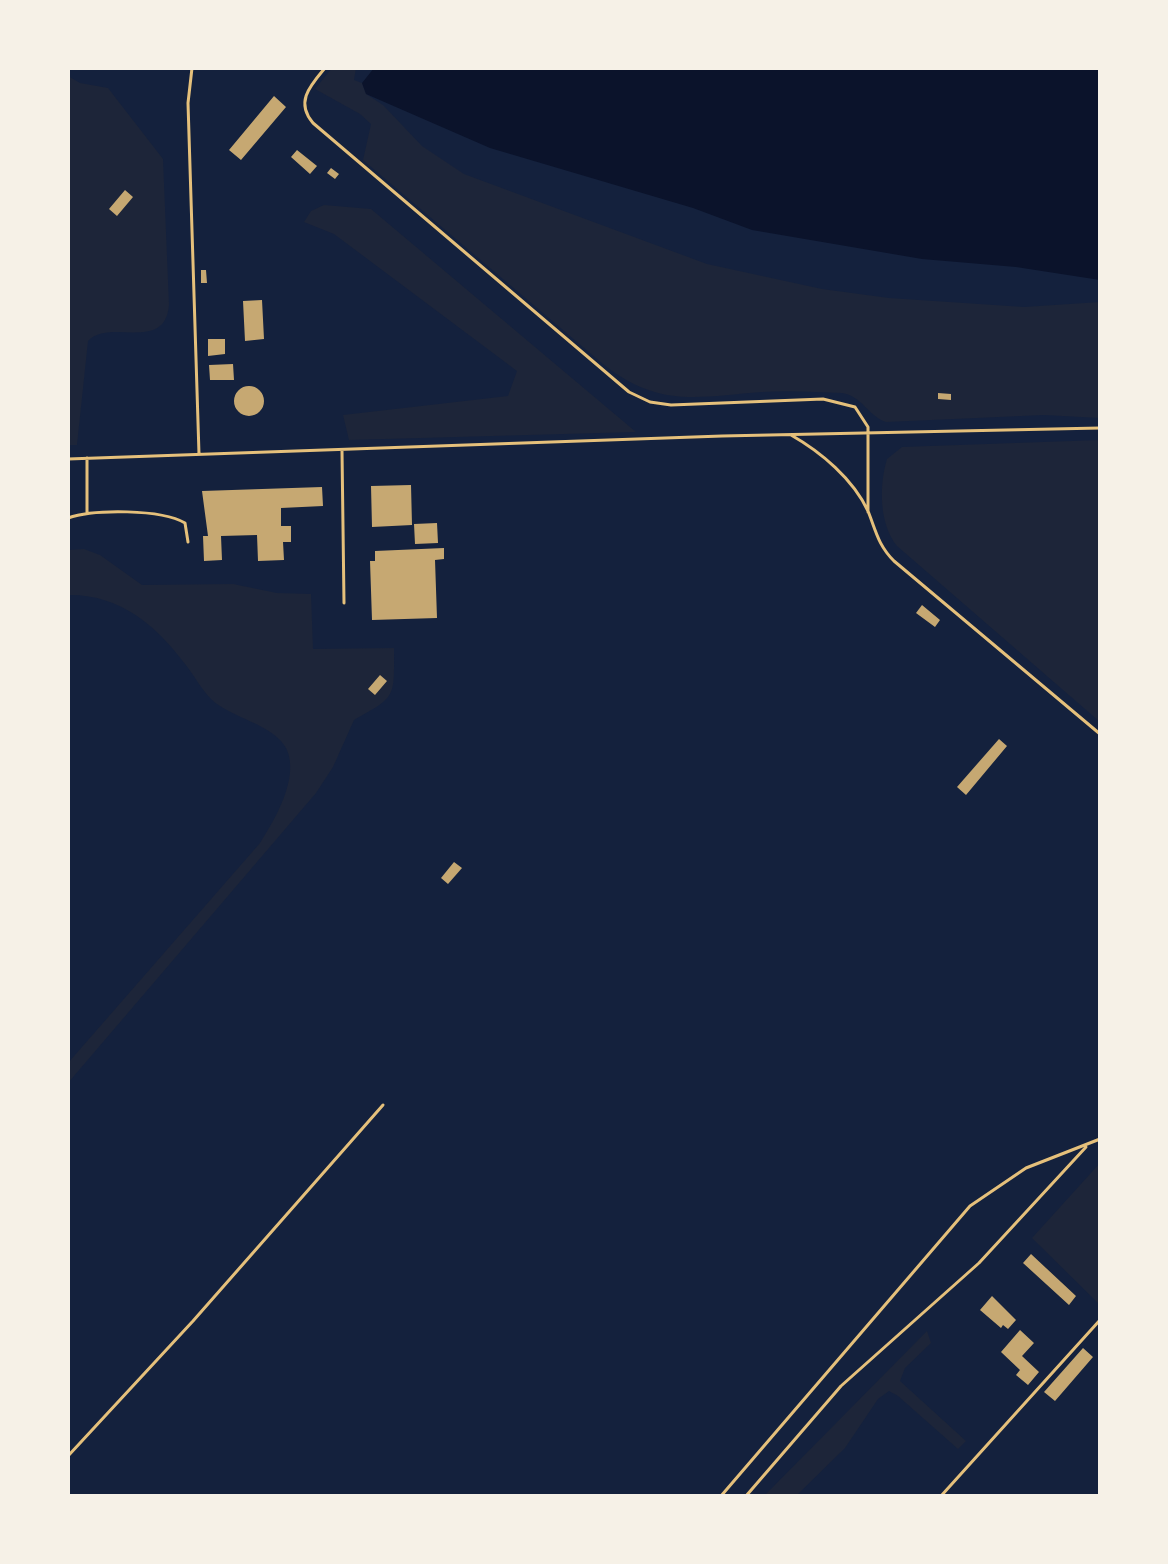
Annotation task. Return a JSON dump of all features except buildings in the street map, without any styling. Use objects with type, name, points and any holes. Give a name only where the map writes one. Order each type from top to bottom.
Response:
[{"type":"lane","points":[[192,68],[188,103],[199,454]]},
{"type":"lane","points":[[325,68],[305,97],[304,110],[313,123],[621,387],[643,399],[671,405],[838,400],[852,404],[862,413],[868,433],[868,512],[875,538],[894,561],[1100,734]]},
{"type":"lane","points":[[68,459],[698,437],[1100,428]]},
{"type":"lane","points":[[791,435],[832,466],[868,512]]},
{"type":"lane","points":[[342,450],[344,603]]},
{"type":"lane","points":[[87,458],[87,513]]},
{"type":"lane","points":[[68,518],[87,513],[170,517],[185,523],[188,542]]},
{"type":"lane","points":[[68,1456],[193,1321],[383,1105]]},
{"type":"lane","points":[[721,1496],[970,1206],[1026,1168],[1100,1139]]},
{"type":"lane","points":[[746,1496],[841,1386],[979,1263],[1090,1144]]},
{"type":"lane","points":[[941,1496],[1100,1320]]},
{"type":"shaded area","points":[[332,68],[356,68],[354,80],[362,83],[366,94],[383,105],[422,146],[464,174],[707,264],[822,289],[889,298],[1024,307],[1100,302],[1100,418],[1044,415],[886,422],[855,398],[842,393],[772,391],[698,397],[660,394],[642,388],[603,364],[363,160],[371,124],[360,114],[315,89]]},
{"type":"shaded area","points":[[374,68],[1100,68],[1100,280],[1016,267],[922,259],[752,230],[693,208],[490,148],[366,94],[362,83]]},
{"type":"shaded area","points":[[68,76],[80,83],[108,88],[163,159],[169,305],[165,319],[158,328],[109,332],[88,341],[77,445],[68,445]]},
{"type":"shaded area","points":[[324,205],[371,209],[636,432],[349,440],[343,415],[508,396],[517,371],[334,234],[304,222],[311,211]]},
{"type":"shaded area","points":[[1100,440],[1100,722],[897,546],[887,527],[882,492],[887,459],[902,447]]},
{"type":"shaded area","points":[[84,549],[100,555],[142,585],[233,584],[277,593],[311,594],[313,649],[394,648],[394,677],[386,700],[354,720],[333,767],[316,793],[68,1083],[68,1063],[260,843],[284,798],[290,773],[287,750],[281,741],[263,727],[211,699],[174,650],[149,625],[135,614],[104,600],[68,595],[68,550]]},
{"type":"shaded area","points":[[1100,1163],[1100,1305],[1032,1238]]},
{"type":"shaded area","points":[[927,1331],[931,1343],[905,1368],[900,1381],[966,1441],[958,1449],[889,1391],[878,1399],[845,1448],[796,1496],[764,1496]]}]
